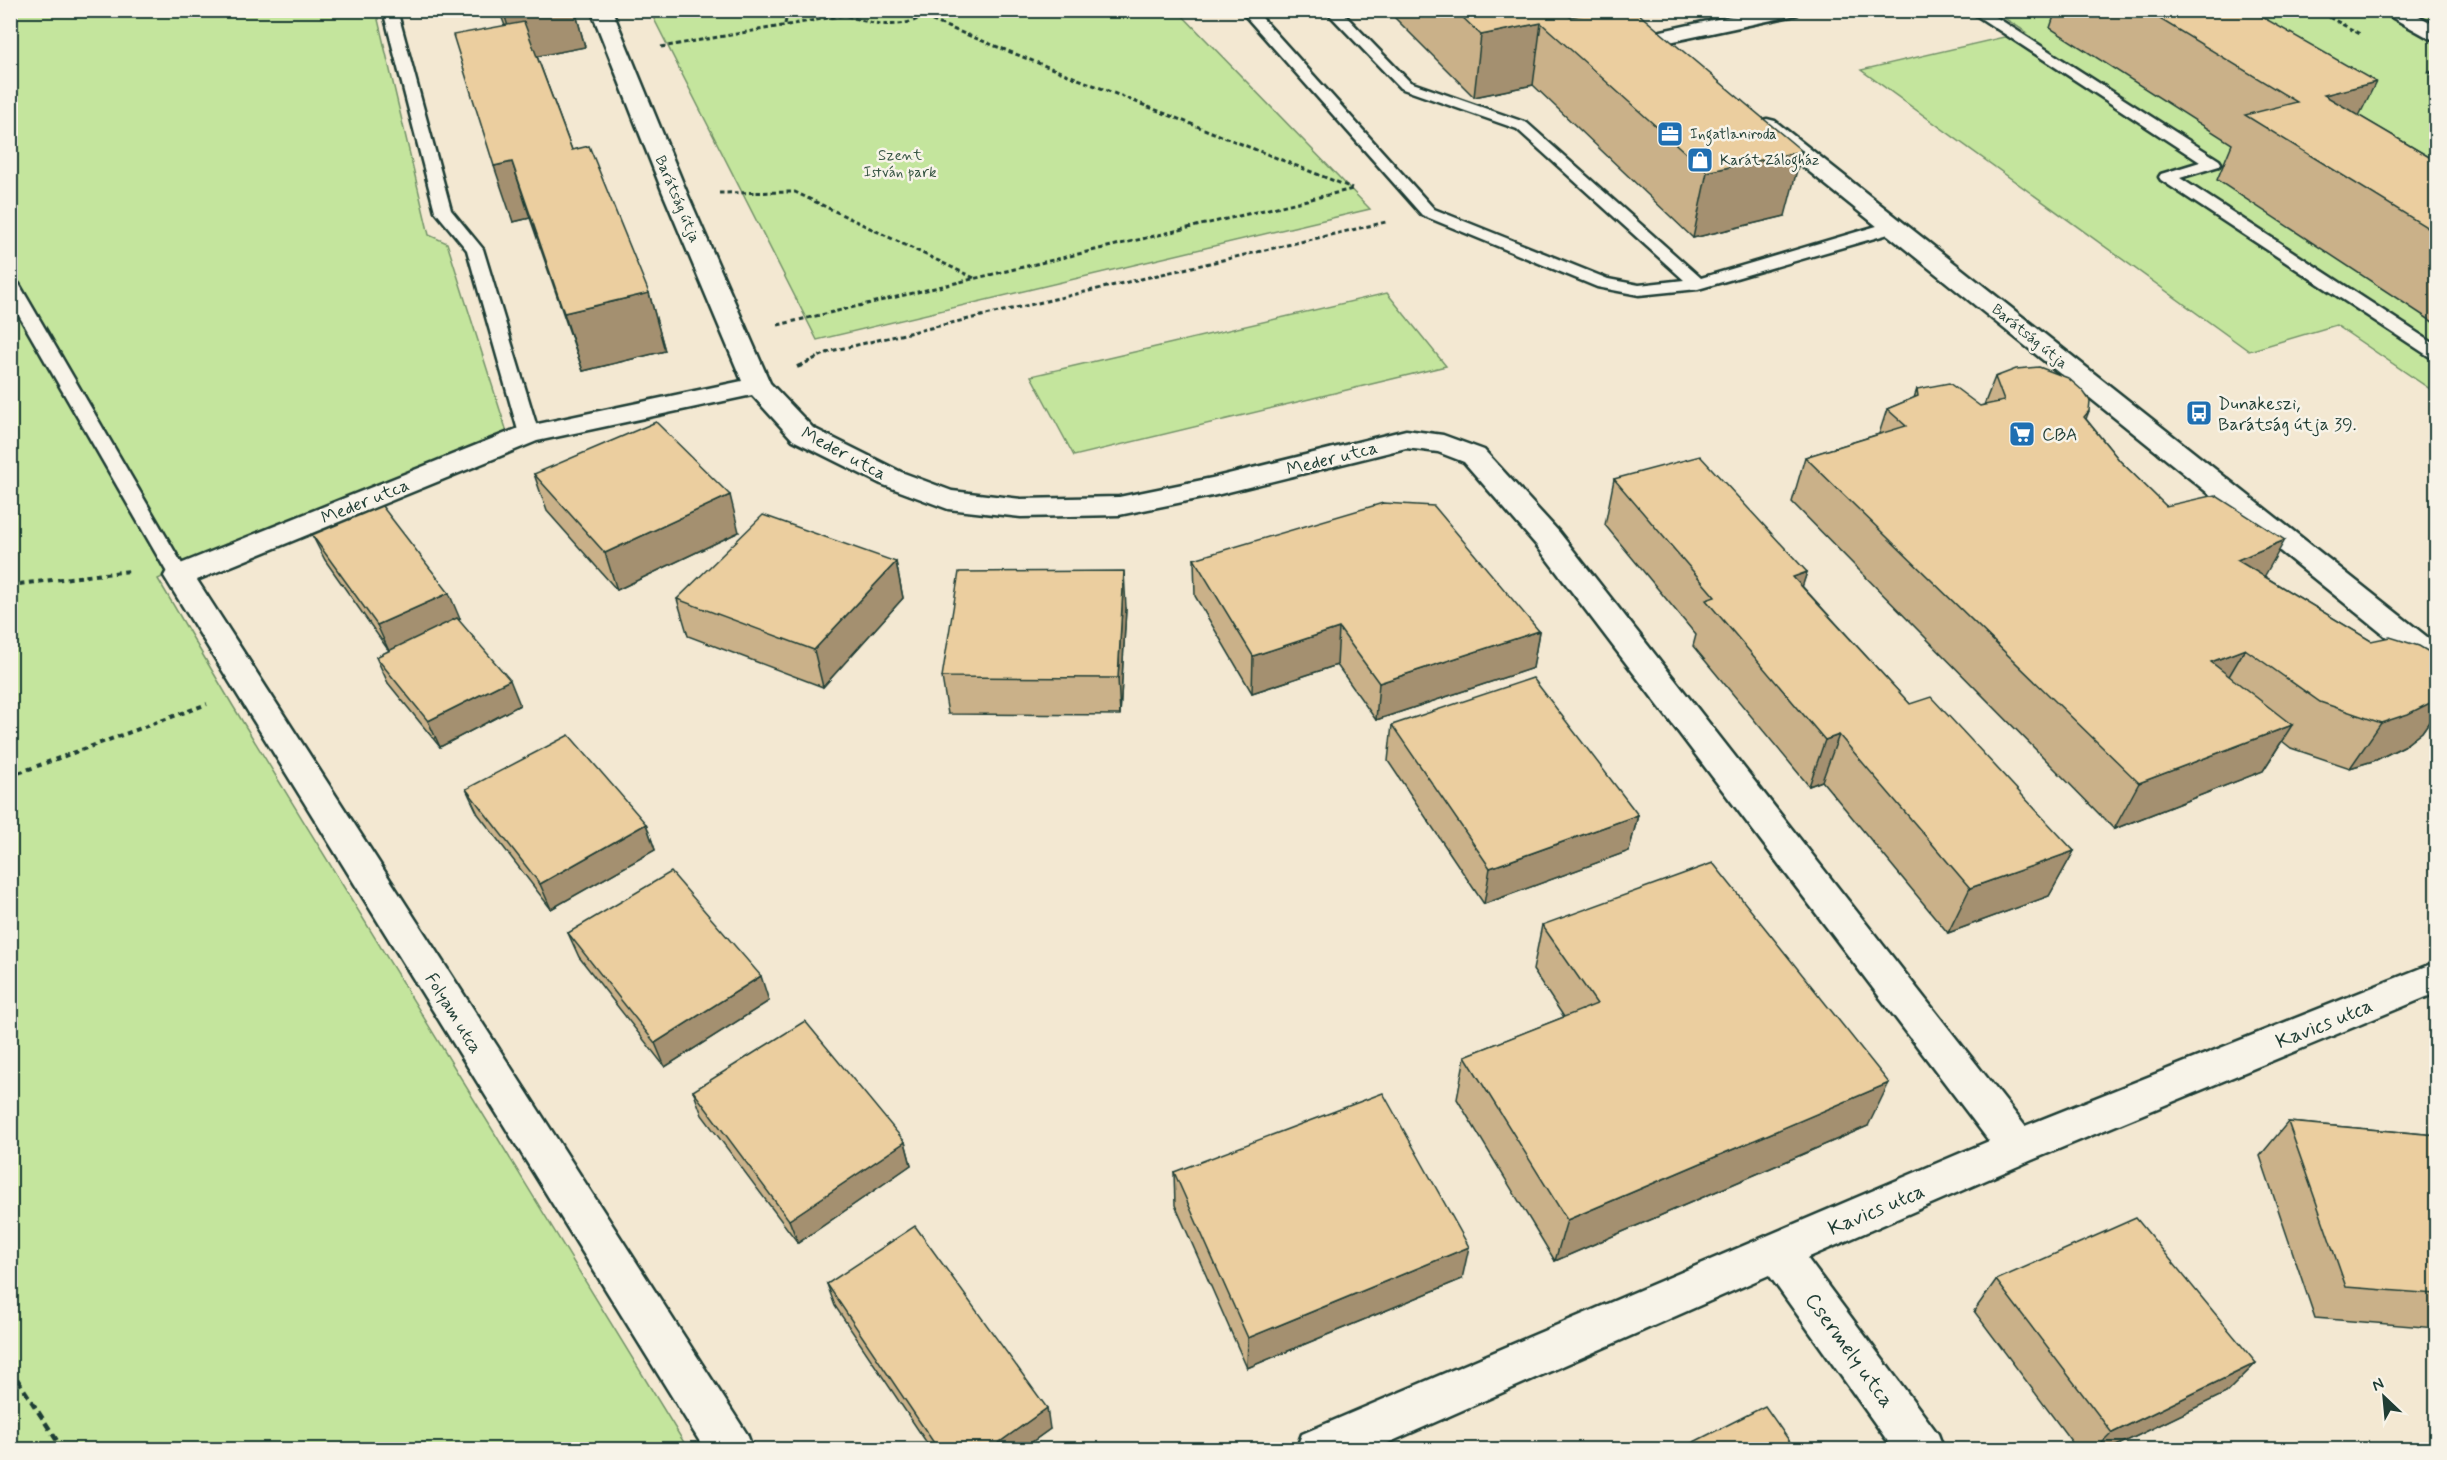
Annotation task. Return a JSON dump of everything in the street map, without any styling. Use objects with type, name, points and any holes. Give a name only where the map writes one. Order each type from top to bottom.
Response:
[{"type":"street","name":"Barátság útja","points":[[601,10],[675,193],[759,386]]},
{"type":"street","points":[[1685,59],[1652,32],[1791,10]]},
{"type":"street","points":[[2393,10],[2436,34]]},
{"type":"street","name":"Barátság útja","points":[[1747,109],[2436,660]]},
{"type":"street","name":"Meder utca","points":[[179,576],[529,434],[759,386],[803,434],[891,478],[948,500],[1021,508],[1119,506],[1212,487],[1406,439],[1443,444],[1474,456],[1548,539],[2018,1147]]},
{"type":"street","name":"Folyam utca","points":[[179,576],[731,1449]]},
{"type":"street","name":"Kavics utca","points":[[1318,1449],[2018,1147],[2436,977]]},
{"type":"street","name":"Csermely utca","points":[[1777,1251],[1922,1449]]},
{"type":"lane","points":[[390,10],[443,211],[475,249],[529,434]]},
{"type":"lane","points":[[1247,10],[1428,212],[1603,283],[1639,290],[1698,284],[1893,227]]},
{"type":"lane","points":[[1332,10],[1405,86],[1522,126],[1698,284]]},
{"type":"lane","points":[[1975,10],[2213,163],[2167,177],[2436,353]]},
{"type":"lane","points":[[10,284],[179,576]]},
{"type":"path","points":[[785,24],[788,10]]},
{"type":"path","points":[[845,15],[847,10]]},
{"type":"path","points":[[925,18],[933,10]]},
{"type":"path","points":[[619,54],[845,15],[864,23],[885,26],[925,18],[1353,189],[1428,212]]},
{"type":"path","points":[[736,335],[1353,189]]},
{"type":"path","points":[[675,193],[795,192],[975,278]]},
{"type":"path","points":[[759,386],[831,351],[1428,212]]},
{"type":"path","points":[[10,585],[132,571],[179,576]]},
{"type":"path","points":[[10,776],[248,688]]},
{"type":"path","points":[[10,1368],[63,1449]]},
{"type":"green space","points":[[10,11],[376,11],[429,235],[447,243],[507,432],[181,567],[158,579],[233,706],[688,1449],[11,1449]]},
{"type":"green space","name":"Szent István park","points":[[650,11],[1178,11],[1370,209],[817,340]]},
{"type":"green space","points":[[1993,11],[2436,11],[2436,393],[2336,325],[2249,351],[1861,70],[2026,32]]},
{"type":"green space","points":[[1387,293],[1446,366],[1074,456],[1031,376]]},
{"type":"building","points":[[1455,10],[1562,10],[1570,17],[1605,10],[1634,10],[1802,151],[1707,172],[1541,23],[1481,35]]},
{"type":"building","points":[[2145,10],[2250,10],[2376,82],[2324,95],[2436,161],[2436,233],[2245,115],[2297,102]]},
{"type":"building","points":[[524,22],[572,150],[589,146],[649,293],[564,313],[512,162],[494,166],[453,35]]},
{"type":"building","points":[[2039,367],[2068,378],[2083,391],[2090,401],[2089,411],[2084,417],[2120,461],[2166,506],[2215,495],[2285,540],[2237,560],[2371,641],[2390,637],[2419,646],[2436,656],[2436,700],[2408,714],[2381,723],[2320,702],[2245,649],[2211,662],[2292,725],[2139,783],[1805,457],[1906,426],[1887,409],[1918,396],[1917,389],[1949,383],[1980,406],[2004,401],[1995,377],[2016,369]]},
{"type":"building","points":[[656,422],[730,495],[605,553],[534,474]]},
{"type":"building","points":[[1700,456],[1807,572],[1793,577],[1910,704],[1931,697],[2074,851],[1970,888],[1839,735],[1825,740],[1706,600],[1715,597],[1614,479]]},
{"type":"building","points":[[1383,503],[1434,506],[1539,631],[1379,683],[1339,628],[1253,656],[1194,559]]},
{"type":"building","points":[[382,506],[449,593],[377,625],[312,535]]},
{"type":"building","points":[[763,515],[896,562],[814,650],[677,599]]},
{"type":"building","points":[[1124,571],[1118,678],[942,677],[959,572]]},
{"type":"building","points":[[457,618],[510,680],[428,721],[376,657]]},
{"type":"building","points":[[1533,678],[1638,815],[1490,868],[1392,725]]},
{"type":"building","points":[[569,735],[646,824],[540,884],[466,789]]},
{"type":"building","points":[[1713,863],[1889,1083],[1567,1220],[1465,1056],[1597,1004],[1542,925]]},
{"type":"building","points":[[671,872],[761,976],[655,1043],[568,933]]},
{"type":"building","points":[[805,1021],[905,1142],[789,1220],[693,1091]]},
{"type":"building","points":[[1383,1093],[1469,1247],[1248,1338],[1174,1172]]},
{"type":"building","points":[[2288,1122],[2436,1135],[2436,1294],[2346,1287]]},
{"type":"building","points":[[2136,1218],[2256,1363],[2112,1433],[1996,1280]]},
{"type":"building","points":[[915,1226],[1047,1408],[990,1449],[938,1449],[827,1284]]},
{"type":"building","points":[[1765,1406],[1795,1449],[1680,1449]]},
{"type":"place","name":"Ingatlaniroda","points":[[1670,134]]},
{"type":"place","name":"Karát Zálogház","points":[[1700,160]]},
{"type":"place","name":"Dunakeszi, Barátság útja 39.","points":[[2199,413]]},
{"type":"place","name":"CBA","points":[[2022,434]]}]
